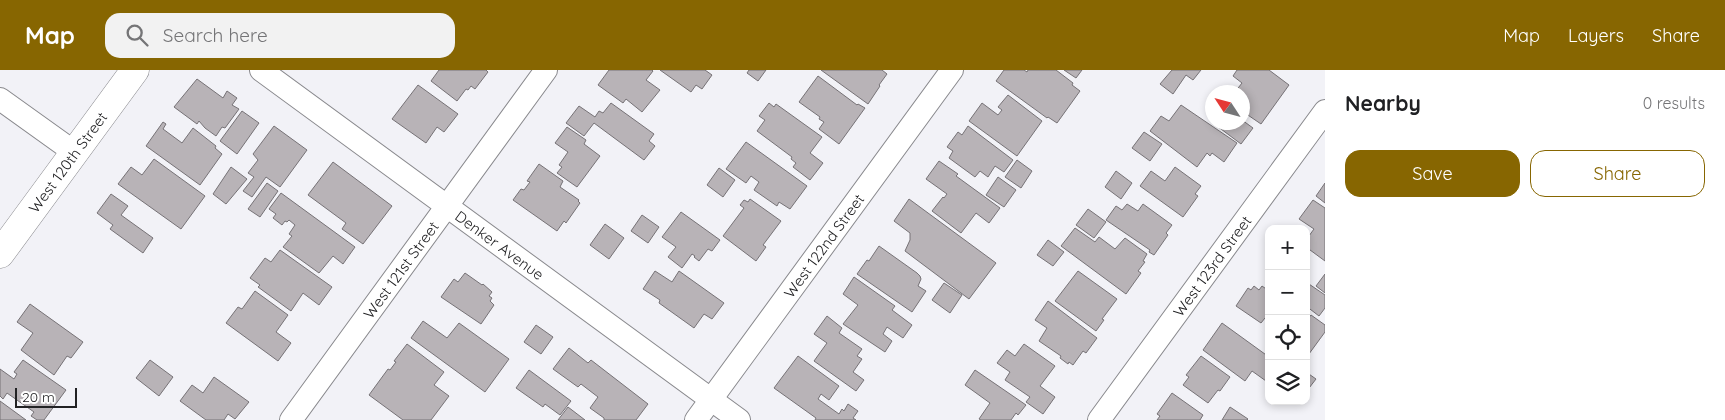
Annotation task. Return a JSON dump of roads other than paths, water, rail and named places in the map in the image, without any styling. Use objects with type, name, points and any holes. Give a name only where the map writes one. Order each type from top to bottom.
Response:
[{"type":"street","name":"West 120th Street","points":[[0,254],[135,70]]},
{"type":"street","name":"Denker Avenue","points":[[261,70],[739,420]]},
{"type":"street","name":"West 121st Street","points":[[292,420],[546,70]]},
{"type":"street","name":"West 122nd Street","points":[[696,420],[952,70]]},
{"type":"street","points":[[0,99],[74,152]]},
{"type":"street","name":"West 123rd Street","points":[[1099,420],[1325,111]]}]
